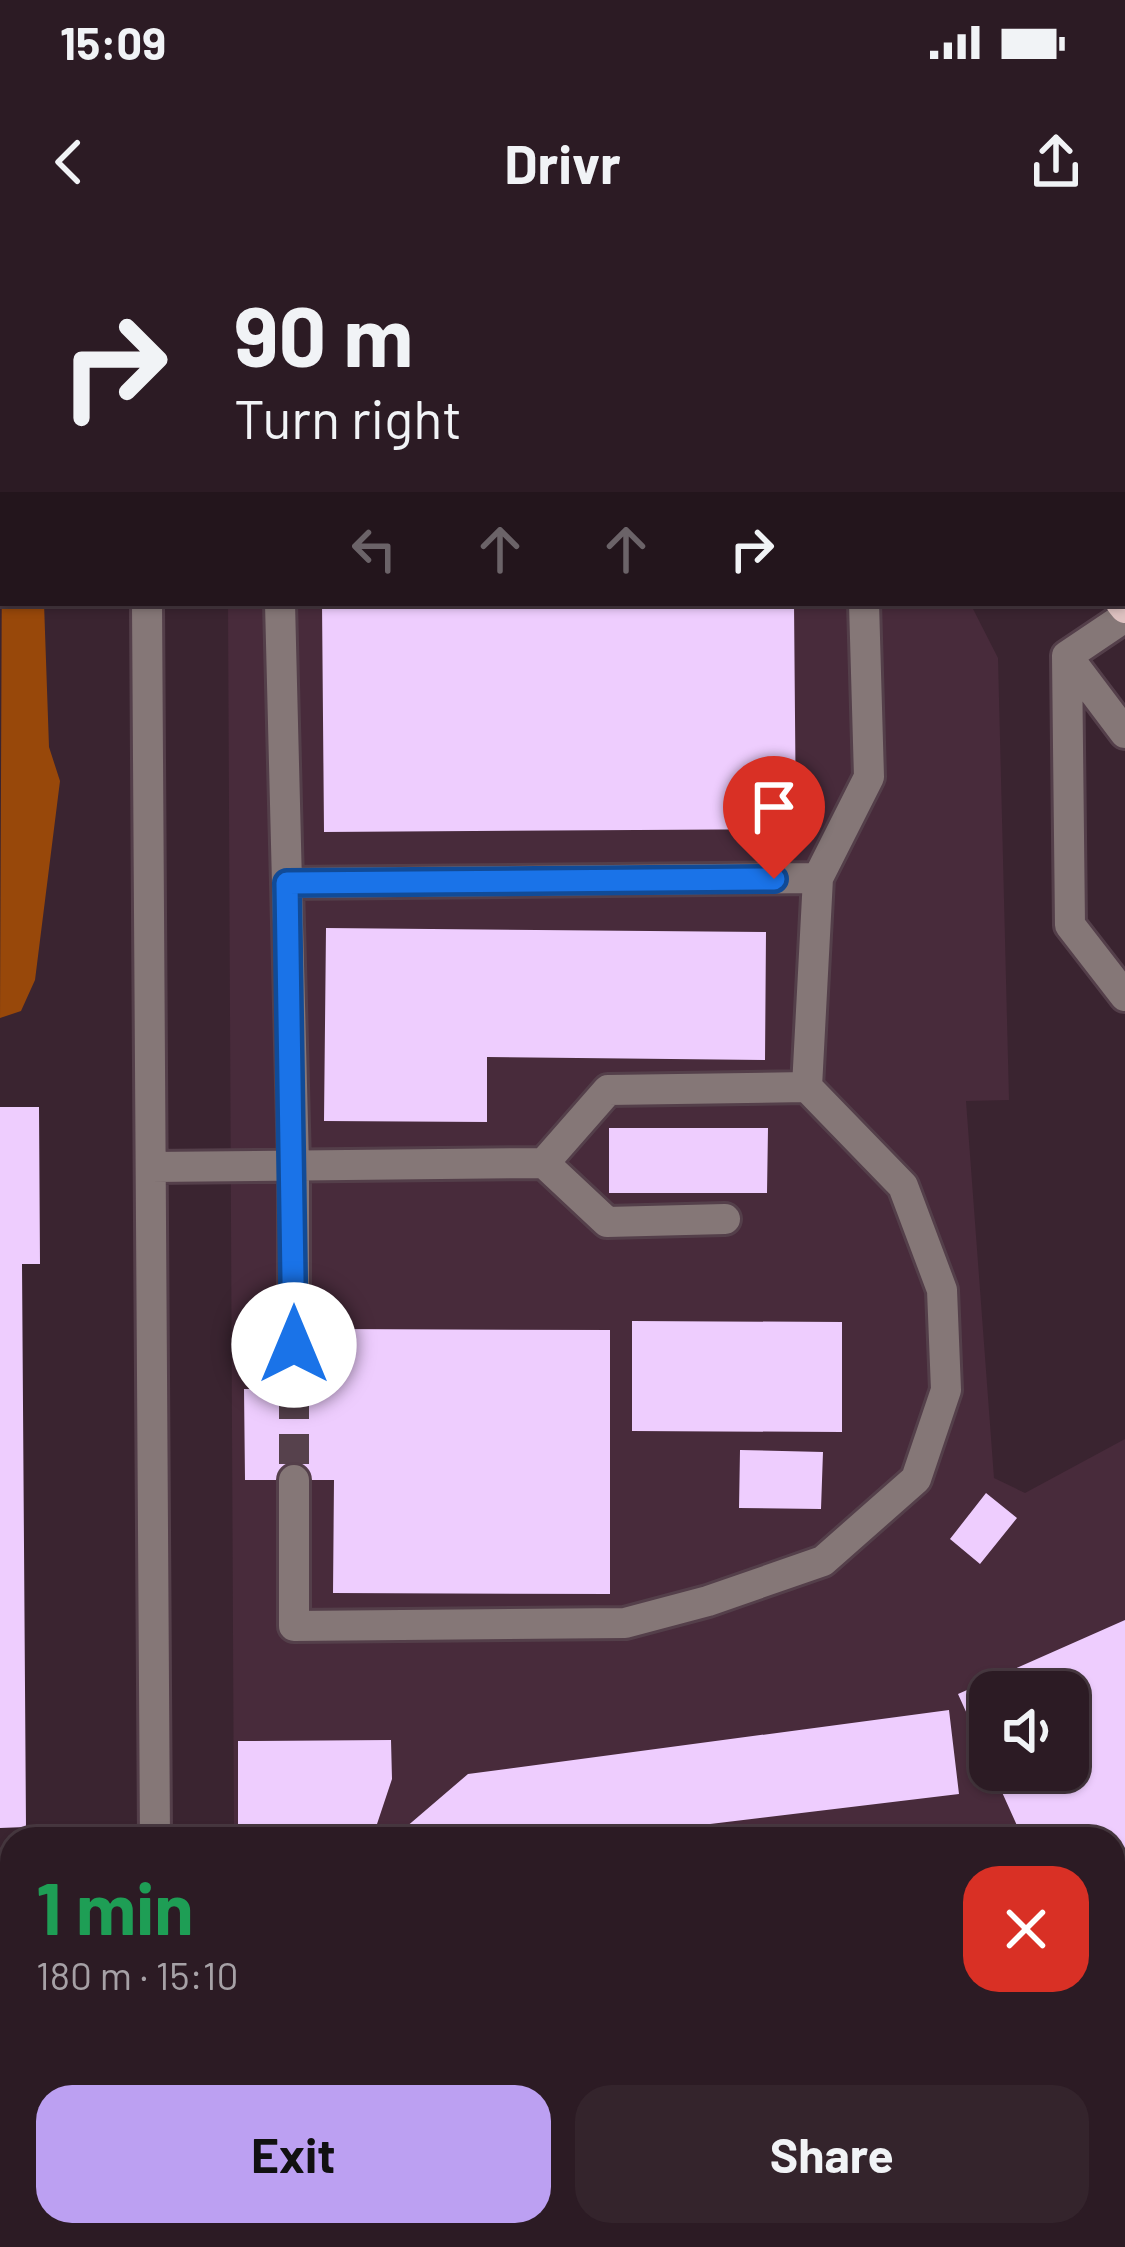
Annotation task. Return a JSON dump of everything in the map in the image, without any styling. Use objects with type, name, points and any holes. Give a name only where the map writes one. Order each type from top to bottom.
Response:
[{"type":"street","points":[[147,606],[155,1827]]},
{"type":"street","points":[[280,606],[294,1165],[294,1389]]},
{"type":"street","points":[[807,1088],[818,878],[869,777],[864,606]]},
{"type":"street","points":[[1067,656],[1124,610]]},
{"type":"street","points":[[1067,656],[1125,733]]},
{"type":"street","points":[[1067,656],[1070,925],[1125,996]]},
{"type":"street","points":[[287,883],[818,878]]},
{"type":"street","points":[[294,1480],[294,1626],[625,1623],[823,1561],[916,1479],[946,1390],[941,1290],[903,1186],[807,1088],[608,1090],[544,1162]]},
{"type":"street","points":[[151,1167],[544,1162],[607,1222],[725,1219]]},
{"type":"shaded area","points":[[2,606],[44,606],[49,747],[60,781],[35,980],[21,1011],[0,1018]]},
{"type":"shaded area","points":[[228,606],[972,606],[998,658],[1009,1100],[966,1101],[994,1478],[1025,1493],[1125,1439],[1125,1827],[234,1827]]},
{"type":"building","points":[[322,606],[794,606],[796,829],[324,832]]},
{"type":"building","points":[[326,928],[766,932],[765,1060],[487,1057],[487,1122],[324,1121]]},
{"type":"building","points":[[0,1107],[39,1107],[40,1264],[22,1264],[26,1827],[0,1827]]},
{"type":"building","points":[[609,1128],[768,1128],[767,1193],[609,1193]]},
{"type":"building","points":[[632,1321],[842,1322],[842,1432],[632,1431]]},
{"type":"building","points":[[334,1329],[610,1330],[610,1594],[333,1593],[334,1480],[245,1480],[244,1389],[334,1389]]},
{"type":"building","points":[[740,1450],[823,1452],[821,1509],[739,1508]]},
{"type":"building","points":[[986,1493],[1017,1518],[980,1564],[950,1539]]},
{"type":"building","points":[[1125,1620],[1125,1827],[1018,1827],[1001,1791],[1089,1791],[1089,1671],[1010,1671]]},
{"type":"building","points":[[969,1689],[969,1718],[958,1694]]},
{"type":"building","points":[[949,1710],[959,1794],[685,1827],[406,1827],[468,1774]]},
{"type":"building","points":[[391,1740],[392,1779],[376,1827],[238,1827],[238,1741]]},
{"type":"tunnel","points":[[294,1389],[294,1480]]},
{"type":"route","points":[[294,1345],[287,883],[774,879]]}]
